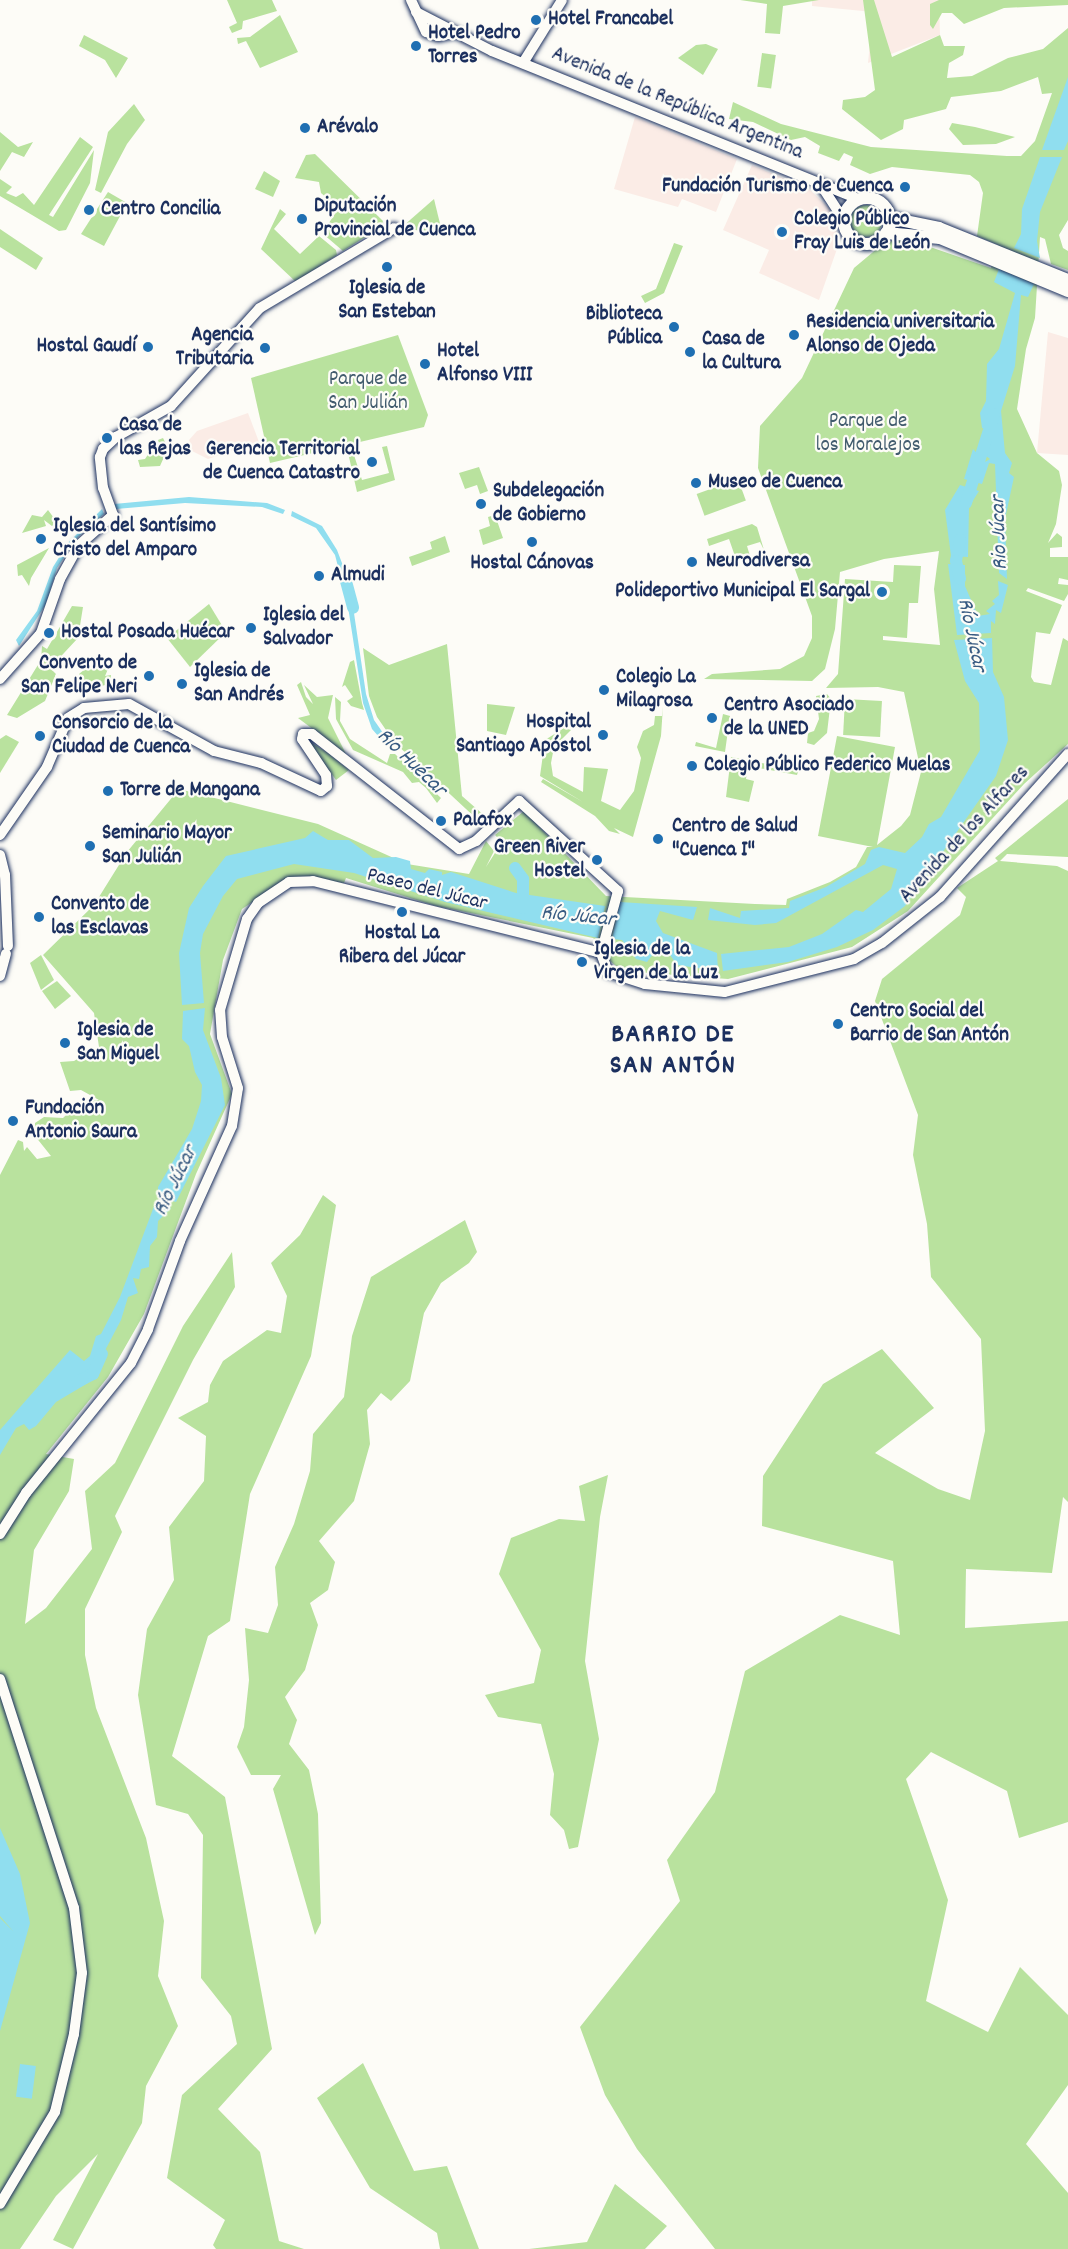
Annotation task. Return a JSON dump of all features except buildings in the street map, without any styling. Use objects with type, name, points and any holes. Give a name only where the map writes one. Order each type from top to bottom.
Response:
[{"type":"main road","name":"Avenida de la República Argentina","points":[[411,0],[428,34],[453,33],[859,199]]},
{"type":"main road","points":[[523,63],[562,0]]},
{"type":"main road","name":"Avenida de la República Argentina","points":[[816,182],[833,198],[844,220]]},
{"type":"main road","points":[[859,199],[881,202],[890,218],[886,233],[876,242],[860,243],[847,233],[844,220],[848,207],[859,199]]},
{"type":"main road","points":[[890,218],[939,228],[1068,291]]},
{"type":"main road","points":[[0,679],[40,633],[71,557],[89,533],[113,515],[108,507],[101,451],[117,437],[173,403],[260,308],[394,228]]},
{"type":"main road","points":[[886,233],[940,238],[973,246],[1068,280]]},
{"type":"main road","points":[[0,835],[47,767],[72,714],[102,704],[134,706],[214,751],[256,762],[318,791],[326,788],[327,778],[304,743],[302,737],[305,734],[316,737],[457,848],[473,843],[515,805],[616,895],[602,950]]},
{"type":"main road","name":"Avenida de los Alfares","points":[[602,950],[610,973],[645,984],[725,992],[864,955],[935,901],[1068,754]]},
{"type":"main road","points":[[0,855],[5,875],[7,950],[0,976]]},
{"type":"main road","name":"Paseo del Júcar","points":[[0,1534],[26,1493],[112,1390],[135,1354],[155,1312],[180,1241],[232,1126],[238,1088],[222,1037],[220,1010],[251,910],[282,886],[307,880],[602,950]]},
{"type":"main road","points":[[0,1679],[74,1908],[82,1966],[74,2034],[55,2112],[0,2204]]},
{"type":"shaded area","points":[[812,0],[939,0],[940,35],[868,63],[873,12],[812,6]]},
{"type":"shaded area","points":[[635,117],[737,159],[716,212],[682,199],[678,207],[614,189]]},
{"type":"shaded area","name":"Colegio Público Fray Luis de León","points":[[752,165],[809,189],[829,208],[836,224],[837,249],[819,300],[759,273],[769,250],[723,230]]},
{"type":"shaded area","points":[[1048,332],[1068,338],[1068,455],[1037,453]]},
{"type":"shaded area","points":[[248,413],[259,442],[208,459],[192,451],[189,440],[197,431]]},
{"type":"green space","points":[[227,0],[272,0],[277,11],[243,21],[242,29],[232,33],[229,27],[237,23]]},
{"type":"green space","points":[[740,0],[819,0],[783,6],[780,34],[765,33],[767,4]]},
{"type":"green space","name":"Parque de los Moralejos","points":[[863,0],[874,0],[892,57],[940,35],[944,46],[965,46],[963,55],[949,63],[947,78],[972,76],[1008,58],[1043,49],[1068,28],[1068,220],[1059,235],[1063,248],[1068,251],[1068,270],[1051,264],[1045,239],[1040,237],[1035,318],[1026,349],[1017,409],[1037,453],[1059,471],[1062,485],[1056,524],[1048,543],[1057,533],[1062,537],[1062,547],[1050,548],[1050,557],[1068,557],[1068,580],[1059,578],[1058,584],[1068,585],[1068,594],[1064,601],[1028,588],[1026,591],[1062,605],[1050,634],[1036,632],[1031,677],[1034,682],[1051,685],[1063,638],[1068,641],[1068,744],[1024,784],[908,911],[852,947],[728,979],[622,971],[610,961],[609,950],[593,938],[436,906],[346,878],[344,883],[291,877],[242,909],[223,960],[210,1034],[232,1094],[196,1174],[144,1314],[108,1377],[46,1454],[74,1459],[69,1491],[34,1550],[25,1624],[46,1608],[92,1549],[85,1491],[115,1463],[183,1326],[232,1252],[235,1287],[193,1360],[115,1516],[122,1532],[85,1609],[85,1655],[96,1708],[146,1838],[164,1921],[158,1976],[178,2026],[146,2086],[142,2123],[73,2249],[53,2240],[98,2154],[56,2196],[20,2249],[0,2249],[0,1175],[18,1140],[23,1142],[24,1151],[27,1147],[37,1159],[51,1156],[35,1136],[35,1123],[44,1117],[63,1118],[81,1101],[99,1100],[81,1090],[70,1091],[60,1062],[74,1061],[95,1048],[96,1056],[105,1055],[106,1050],[99,1047],[94,1013],[43,955],[94,905],[127,852],[179,789],[318,824],[407,864],[469,874],[486,841],[494,851],[486,867],[502,842],[495,835],[524,811],[606,896],[786,905],[787,899],[830,882],[856,867],[867,847],[873,847],[818,836],[837,736],[895,747],[877,845],[901,826],[910,815],[921,772],[904,692],[878,687],[826,688],[838,674],[845,579],[893,582],[894,565],[921,566],[918,603],[909,603],[907,638],[883,636],[883,640],[940,645],[934,589],[939,551],[884,559],[840,572],[835,629],[825,669],[812,681],[704,679],[712,674],[780,669],[804,656],[812,638],[812,616],[758,468],[760,426],[802,378],[854,268],[885,242],[907,239],[991,268],[998,245],[977,236],[983,193],[979,182],[970,175],[892,167],[870,174],[850,165],[853,157],[844,153],[839,161],[818,153],[820,146],[805,137],[791,140],[753,122],[729,119],[733,102],[781,124],[871,147],[1021,156],[1035,141],[1052,93],[1042,94],[1038,77],[1001,91],[951,97],[946,109],[904,120],[903,129],[881,140],[842,109],[843,100],[865,97],[875,90]]},
{"type":"green space","points":[[939,0],[1068,0],[1068,5],[1004,8],[964,24],[952,13],[942,13],[933,29],[930,25],[930,4]]},
{"type":"green space","points":[[280,15],[298,52],[260,68],[246,41],[238,44],[237,38],[250,37]]},
{"type":"green space","points":[[84,35],[128,58],[116,78],[105,60],[79,46]]},
{"type":"green space","points":[[706,44],[718,49],[703,75],[678,58],[696,45]]},
{"type":"green space","points":[[762,53],[776,55],[771,89],[757,87]]},
{"type":"green space","points":[[134,104],[145,120],[127,144],[101,193],[95,190],[108,132]]},
{"type":"green space","points":[[952,123],[1015,137],[996,144],[963,145],[949,129]]},
{"type":"green space","points":[[0,132],[18,147],[33,142],[24,157],[12,152],[0,171]]},
{"type":"green space","points":[[80,137],[93,147],[49,215],[53,217],[94,150],[90,183],[66,230],[59,231],[0,196],[0,179],[12,187],[6,193],[16,197],[23,193],[34,205]]},
{"type":"green space","points":[[315,154],[383,221],[381,227],[343,251],[322,233],[337,211],[335,205],[321,193],[319,182],[295,178],[306,155]]},
{"type":"green space","points":[[264,171],[280,181],[273,197],[255,189]]},
{"type":"green space","points":[[108,192],[127,203],[104,246],[81,234]]},
{"type":"green space","points":[[434,199],[443,236],[402,227]]},
{"type":"green space","points":[[866,205],[877,210],[882,221],[877,232],[866,237],[855,232],[850,221],[855,210]]},
{"type":"green space","points":[[280,209],[286,214],[274,229],[300,254],[319,236],[336,250],[337,255],[296,282],[261,249]]},
{"type":"green space","points":[[0,229],[43,258],[36,270],[0,247]]},
{"type":"green space","points":[[674,243],[683,246],[664,293],[645,303],[641,296],[656,289]]},
{"type":"green space","name":"Parque de San Julián","points":[[398,335],[428,415],[424,427],[270,463],[251,378]]},
{"type":"green space","points":[[163,438],[168,448],[160,466],[140,467],[138,460],[145,459],[151,450],[160,446],[158,440]]},
{"type":"green space","points":[[387,446],[395,480],[357,492],[349,457],[354,455],[362,480],[389,473],[382,447]]},
{"type":"green space","points":[[479,467],[488,491],[480,494],[477,485],[465,489],[459,473]]},
{"type":"green space","points":[[738,479],[746,501],[705,516],[697,494]]},
{"type":"green space","points":[[48,510],[57,522],[52,526],[44,520],[46,526],[22,533],[32,515],[42,517]]},
{"type":"green space","points":[[495,515],[503,538],[483,545],[479,530],[490,526],[488,517]]},
{"type":"green space","points":[[752,524],[757,527],[764,550],[760,542],[747,546],[750,556],[737,562],[729,539],[709,546],[707,539]]},
{"type":"green space","points":[[445,536],[450,552],[412,566],[409,557],[432,549],[430,542]]},
{"type":"green space","points":[[49,548],[31,578],[29,586],[22,575],[18,576],[17,565]]},
{"type":"green space","points":[[209,604],[226,632],[190,667],[167,638]]},
{"type":"green space","points":[[72,606],[83,607],[78,638],[50,668],[56,674],[45,701],[17,718],[7,715],[41,660],[42,646],[47,649]]},
{"type":"green space","points":[[447,644],[462,796],[486,817],[480,822],[395,743],[377,717],[369,696],[363,648],[389,665]]},
{"type":"green space","points":[[106,659],[108,669],[105,676],[111,675],[110,684],[83,690],[79,674],[95,661]]},
{"type":"green space","points":[[354,660],[364,710],[351,706],[347,701],[353,697],[345,685],[342,687],[350,662]]},
{"type":"green space","points":[[301,682],[306,697],[313,704],[304,685],[317,697],[333,695],[328,718],[346,754],[298,718],[310,715],[297,685]]},
{"type":"green space","points":[[827,694],[831,699],[827,733],[814,745],[807,743],[808,733],[814,731],[819,719],[816,696]]},
{"type":"green space","points":[[335,697],[341,702],[340,721],[350,739],[387,763],[390,754],[395,754],[441,798],[437,803],[419,782],[412,783],[403,772],[353,750],[336,719]]},
{"type":"green space","points":[[845,699],[882,701],[880,737],[843,735]]},
{"type":"green space","points":[[487,704],[515,707],[506,735],[487,731]]},
{"type":"green space","points":[[663,706],[661,736],[633,837],[614,828],[620,834],[609,831],[595,816],[541,782],[543,779],[583,802],[540,776],[545,740],[564,728],[571,730],[554,747],[551,763],[553,776],[583,792],[584,767],[608,769],[601,801],[620,810],[634,791],[641,758],[637,747],[643,731],[654,725],[655,716],[662,716]]},
{"type":"green space","points":[[723,714],[730,716],[725,752],[695,746],[696,742],[716,748]]},
{"type":"green space","points":[[6,735],[19,742],[0,773],[0,739]]},
{"type":"green space","points":[[307,740],[328,753],[349,770],[336,780]]},
{"type":"green space","points":[[731,757],[792,769],[796,760],[801,762],[797,775],[748,766],[746,779],[754,781],[749,802],[726,797]]},
{"type":"green space","points":[[1068,799],[1068,857],[1007,854],[1000,861],[1057,866],[1068,871],[1068,1502],[1063,1497],[1052,1573],[966,1569],[965,1628],[1068,1621],[1068,1822],[1019,1838],[1007,1791],[931,1752],[906,1779],[948,1900],[926,2001],[988,2032],[1020,1967],[1068,2015],[1068,2085],[1026,2144],[1068,2193],[1068,2249],[715,2249],[637,2149],[605,2095],[580,2027],[680,1901],[667,1860],[715,1792],[745,1671],[840,1615],[900,1635],[893,1561],[762,1526],[763,1476],[823,1384],[882,1349],[934,1408],[875,1453],[938,1489],[970,1500],[985,1431],[981,1339],[931,1277],[927,1224],[913,1155],[918,1115],[875,1001],[882,979],[960,915],[966,897],[957,888],[998,861],[995,858]]},
{"type":"green space","points":[[41,955],[54,980],[41,990],[30,963]]},
{"type":"green space","points":[[57,981],[71,996],[55,1009],[42,991]]},
{"type":"green space","points":[[323,1195],[336,1205],[311,1356],[250,1494],[230,1621],[208,1636],[172,1756],[225,1797],[272,2049],[218,2109],[260,2152],[279,2241],[304,2249],[216,2249],[213,2245],[225,2220],[167,2178],[182,2095],[237,2044],[231,2016],[201,1978],[203,1835],[188,1814],[156,1805],[138,1695],[147,1629],[174,1580],[169,1527],[204,1481],[206,1436],[178,1418],[208,1402],[210,1385],[223,1361],[267,1330],[281,1333],[287,1296],[271,1263],[300,1235]]},
{"type":"green space","points":[[465,1220],[477,1252],[469,1263],[441,1283],[424,1313],[410,1381],[391,1401],[381,1393],[367,1410],[370,1444],[354,1501],[319,1541],[335,1562],[328,1590],[310,1603],[318,1625],[305,1670],[285,1697],[297,1720],[289,1744],[309,1770],[318,1814],[321,1923],[315,1935],[273,1789],[281,1775],[251,1775],[237,1747],[244,1727],[249,1680],[245,1628],[268,1633],[278,1605],[275,1567],[294,1524],[310,1471],[313,1434],[344,1397],[352,1336],[371,1277]]},
{"type":"green space","points":[[608,1475],[600,1517],[585,1661],[599,1739],[578,1847],[569,1849],[564,1830],[550,1815],[554,1774],[541,1724],[498,1717],[485,1695],[534,1683],[541,1650],[499,1574],[511,1538],[559,1519],[585,1521],[579,1486]]},
{"type":"green space","points":[[363,2063],[414,2171],[447,2166],[479,2249],[440,2249],[437,2233],[370,2188],[317,2098]]},
{"type":"green space","points":[[615,2184],[667,2226],[645,2249],[529,2249],[587,2242]]},
{"type":"water","points":[[1068,77],[1068,141],[1064,150],[1042,150]]},
{"type":"water","points":[[1040,157],[1062,157],[1040,212],[1037,241],[1040,258],[1014,248],[1021,234],[1022,209]]},
{"type":"water","name":"Rio Júcar","points":[[999,269],[1034,284],[1028,297],[1021,295],[1015,366],[1001,411],[1005,453],[1012,463],[1009,473],[1014,477],[1005,519],[1007,579],[999,573],[995,464],[989,463],[982,484],[964,479],[973,449],[985,462],[990,459],[982,453],[992,430],[982,428],[980,413],[986,401],[987,364],[999,349],[1015,293],[994,282]]},
{"type":"water","points":[[960,485],[979,491],[969,507],[968,557],[951,556],[945,510]]},
{"type":"water","points":[[189,497],[267,503],[285,510],[283,514],[262,507],[185,503],[116,509],[114,504]]},
{"type":"water","points":[[102,509],[104,514],[78,537],[57,568],[46,604],[19,646],[16,640],[37,611],[53,567],[68,543]]},
{"type":"water","points":[[292,511],[322,526],[337,550],[350,584],[343,586],[335,555],[316,528],[291,516]]},
{"type":"water","points":[[948,564],[965,565],[965,586],[978,616],[990,614],[986,611],[995,604],[992,601],[999,595],[998,581],[1008,585],[1001,613],[996,610],[995,624],[991,621],[991,633],[957,635]]},
{"type":"water","points":[[351,593],[366,694],[374,720],[390,743],[387,746],[372,729],[363,703],[346,594]]},
{"type":"water","points":[[992,638],[993,672],[1004,697],[1008,740],[996,776],[905,906],[873,930],[837,947],[788,962],[723,971],[721,954],[789,947],[822,934],[856,910],[863,912],[891,889],[897,869],[883,865],[776,923],[755,925],[708,920],[710,908],[740,918],[741,911],[789,908],[790,901],[826,887],[865,864],[871,850],[879,847],[905,853],[922,837],[929,824],[941,817],[980,750],[979,703],[965,681],[954,640]]},
{"type":"water","points":[[313,831],[328,840],[349,840],[373,858],[396,857],[410,861],[411,869],[425,873],[429,869],[442,872],[442,875],[451,872],[516,893],[605,906],[598,938],[445,902],[354,873],[294,864],[237,879],[223,896],[203,934],[200,953],[204,1003],[182,1005],[179,953],[189,908],[203,886],[226,856],[305,838]]},
{"type":"water","points":[[620,902],[697,907],[693,920],[660,911],[656,921],[663,933],[717,953],[718,971],[677,965],[666,949],[656,950],[647,962],[636,959],[622,940],[612,939]]},
{"type":"water","points":[[205,1008],[203,1030],[221,1078],[225,1105],[176,1202],[158,1196],[158,1187],[192,1129],[201,1101],[202,1085],[195,1072],[189,1046],[182,1039],[183,1011]]},
{"type":"water","points":[[156,1201],[171,1208],[158,1221],[157,1237],[150,1246],[149,1267],[141,1269],[139,1279],[133,1278],[138,1293],[128,1297],[121,1320],[88,1383],[56,1402],[36,1426],[29,1430],[24,1424],[16,1428],[0,1455],[0,1430],[70,1350],[84,1361],[90,1356],[96,1336],[101,1334],[120,1297]]},
{"type":"water","points":[[0,1828],[20,1874],[30,1923],[0,2031],[0,1918],[13,1931],[0,1916]]},
{"type":"water","points":[[20,2064],[36,2066],[32,2099],[16,2097]]},
{"type":"waterway","name":"Río Júcar","points":[[966,503],[994,414]]},
{"type":"waterway","name":"Río Júcar","points":[[960,540],[956,561],[960,579]]},
{"type":"waterway","name":"Río Huécar","points":[[343,570],[353,608]]},
{"type":"waterway","name":"Río Huécar","points":[[515,868],[523,879],[523,908]]},
{"type":"waterway","name":"Río Júcar","points":[[77,1382],[93,1374],[102,1354]]},
{"type":"place","name":"Hotel Francabel","points":[[536,20]]},
{"type":"place","name":"Hotel Pedro Torres","points":[[416,46]]},
{"type":"place","name":"Arévalo","points":[[305,128]]},
{"type":"place","name":"Fundación Turismo de Cuenca","points":[[905,187]]},
{"type":"place","name":"Centro Concilia","points":[[89,210]]},
{"type":"place","name":"Diputación Provincial de Cuenca","points":[[302,219]]},
{"type":"place","name":"Colegio Público Fray Luis de León","points":[[782,232]]},
{"type":"place","name":"Iglesia de San Esteban","points":[[387,267]]},
{"type":"place","name":"Biblioteca Pública","points":[[674,327]]},
{"type":"place","name":"Residencia universitaria Alonso de Ojeda","points":[[794,335]]},
{"type":"place","name":"Hostal Gaudí","points":[[148,347]]},
{"type":"place","name":"Agencia Tributaria","points":[[265,348]]},
{"type":"place","name":"Casa de la Cultura","points":[[690,352]]},
{"type":"place","name":"Hotel Alfonso VIII","points":[[425,364]]},
{"type":"place","name":"Casa de las Rejas","points":[[107,438]]},
{"type":"place","name":"Gerencia Territorial de Cuenca Catastro","points":[[372,462]]},
{"type":"place","name":"Museo de Cuenca","points":[[696,483]]},
{"type":"place","name":"Subdelegación de Gobierno","points":[[481,504]]},
{"type":"place","name":"Iglesia del Santísimo Cristo del Amparo","points":[[41,539]]},
{"type":"place","name":"Hostal Cánovas","points":[[532,542]]},
{"type":"place","name":"Neurodiversa","points":[[692,562]]},
{"type":"place","name":"Almudi","points":[[319,576]]},
{"type":"place","name":"Polideportivo Municipal El Sargal","points":[[882,592]]},
{"type":"place","name":"Iglesia del Salvador","points":[[251,628]]},
{"type":"place","name":"Hostal Posada Huécar","points":[[49,633]]},
{"type":"place","name":"Convento de San Felipe Neri","points":[[149,676]]},
{"type":"place","name":"Iglesia de San Andrés","points":[[182,684]]},
{"type":"place","name":"Colegio La Milagrosa","points":[[604,690]]},
{"type":"place","name":"Centro Asociado de la UNED","points":[[712,718]]},
{"type":"place","name":"Hospital Santiago Apóstol","points":[[603,735]]},
{"type":"place","name":"Consorcio de la Ciudad de Cuenca","points":[[40,736]]},
{"type":"place","name":"Colegio Público Federico Muelas","points":[[692,766]]},
{"type":"place","name":"Torre de Mangana","points":[[108,791]]},
{"type":"place","name":"Palafox","points":[[441,821]]},
{"type":"place","name":"Centro de Salud \"Cuenca I\"","points":[[658,839]]},
{"type":"place","name":"Seminario Mayor San Julián","points":[[90,846]]},
{"type":"place","name":"Green River Hostel","points":[[597,860]]},
{"type":"place","name":"Hostal La Ribera del Júcar","points":[[402,912]]},
{"type":"place","name":"Convento de las Esclavas","points":[[39,917]]},
{"type":"place","name":"Iglesia de la Virgen de la Luz","points":[[582,962]]},
{"type":"place","name":"Centro Social del Barrio de San Antón","points":[[838,1024]]},
{"type":"place","name":"Iglesia de San Miguel","points":[[65,1043]]},
{"type":"place","name":"Fundación Antonio Saura","points":[[13,1121]]},
{"type":"district","name":"BARRIO DE SAN ANTÓN","points":[[673,1050]]}]
